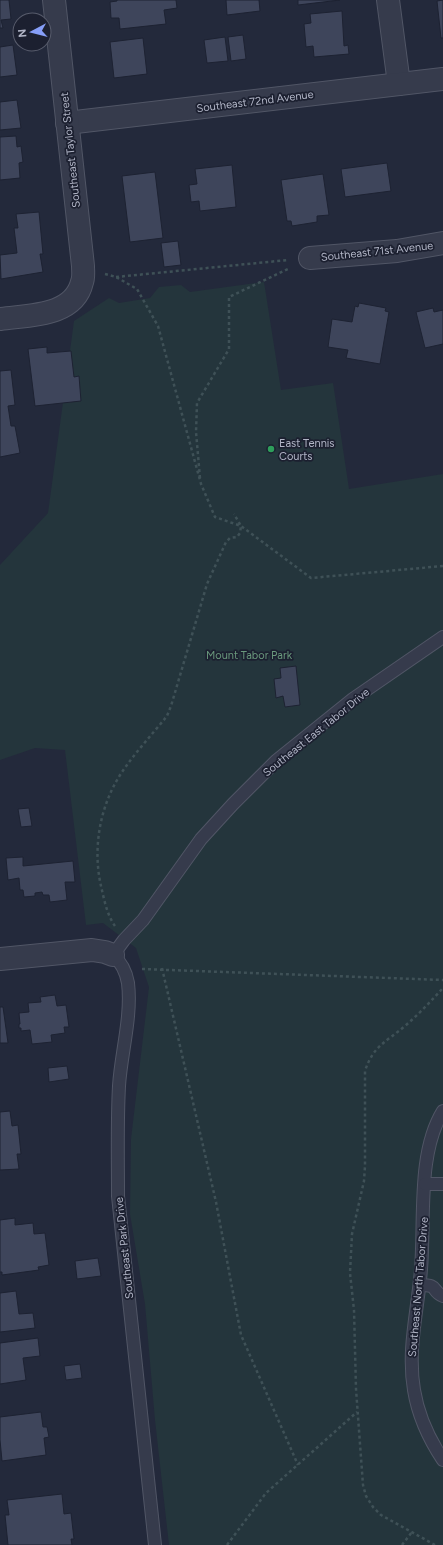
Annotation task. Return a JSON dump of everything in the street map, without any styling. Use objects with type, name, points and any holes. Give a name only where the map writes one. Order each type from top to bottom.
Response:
[{"type":"street","name":"Southeast Taylor Street","points":[[0,319],[47,313],[60,309],[75,298],[82,282],[83,266],[54,0]]},
{"type":"street","points":[[388,0],[399,84]]},
{"type":"street","name":"Southeast 72nd Avenue","points":[[67,123],[443,79]]},
{"type":"street","name":"Southeast 71st Avenue","points":[[310,258],[397,251],[443,243]]},
{"type":"street","points":[[0,960],[59,952],[92,950],[121,955]]},
{"type":"lane","name":"Southeast East Tabor Drive","points":[[121,955],[143,920],[201,839],[276,761],[353,699],[443,637]]},
{"type":"lane","name":"Southeast Park Drive","points":[[121,955],[128,985],[127,1015],[119,1085],[117,1139],[118,1196],[155,1545]]},
{"type":"lane","name":"Southeast North Tabor Drive","points":[[443,1111],[429,1145],[425,1184],[420,1285],[413,1327],[412,1346],[414,1390],[420,1414],[430,1439],[443,1460]]},
{"type":"lane","points":[[425,1184],[443,1184]]},
{"type":"lane","points":[[420,1285],[434,1286],[437,1293],[443,1296]]},
{"type":"path","points":[[201,484],[196,432],[197,403],[229,349],[230,297],[310,258]]},
{"type":"path","points":[[310,258],[116,277],[137,289],[158,326],[201,484],[215,517],[241,526],[311,578],[443,566]]},
{"type":"path","points":[[234,514],[241,526],[240,533],[237,537],[230,538],[226,542],[207,584],[167,716],[117,781],[108,799],[102,820],[97,853],[99,880],[121,955],[146,968],[443,980]]},
{"type":"path","points":[[162,968],[216,1202],[242,1335],[298,1465]]},
{"type":"path","points":[[435,1545],[412,1532],[401,1528],[381,1515],[373,1507],[366,1496],[362,1476],[354,1310],[350,1273],[352,1234],[364,1181],[364,1071],[369,1059],[377,1048],[406,1025],[443,988]]},
{"type":"path","points":[[227,1545],[266,1493],[358,1412]]},
{"type":"path","points":[[402,1545],[412,1532]]},
{"type":"green space","name":"Mount Tabor Park","points":[[264,282],[281,390],[333,383],[349,489],[443,474],[443,1545],[169,1545],[155,1420],[145,1304],[130,1214],[131,1139],[149,987],[136,948],[103,923],[86,925],[65,750],[35,748],[0,760],[0,565],[48,513],[74,321],[109,298],[119,303],[150,298],[159,287],[181,285],[190,292]]},
{"type":"building","points":[[0,0],[9,0],[11,19],[1,20],[3,28],[0,28]]},
{"type":"building","points":[[117,0],[176,0],[177,8],[164,10],[166,24],[120,29],[119,18],[111,18],[110,2]]},
{"type":"building","points":[[226,0],[259,0],[260,11],[227,15]]},
{"type":"building","points":[[298,0],[340,0],[298,5]]},
{"type":"building","points":[[443,0],[443,38],[441,38],[437,1]]},
{"type":"building","points":[[342,11],[344,46],[348,45],[349,54],[314,57],[313,46],[306,47],[304,24],[311,23],[310,14]]},
{"type":"building","points":[[243,35],[246,59],[231,61],[228,37]]},
{"type":"building","points":[[225,37],[228,61],[207,63],[204,40]]},
{"type":"building","points":[[143,38],[147,74],[114,78],[110,42]]},
{"type":"building","points":[[12,45],[17,75],[0,77],[0,47]]},
{"type":"building","points":[[17,100],[21,128],[0,130],[0,102]]},
{"type":"building","points":[[16,136],[17,147],[21,146],[23,162],[19,163],[20,178],[0,180],[0,137]]},
{"type":"building","points":[[387,163],[391,191],[345,197],[341,169]]},
{"type":"building","points":[[232,165],[236,207],[200,211],[199,201],[191,202],[189,185],[197,184],[195,169]]},
{"type":"building","points":[[155,172],[163,238],[130,242],[122,176]]},
{"type":"building","points":[[323,174],[329,215],[317,216],[317,222],[292,226],[291,221],[287,221],[281,180]]},
{"type":"building","points":[[39,212],[43,254],[40,254],[43,272],[1,279],[0,255],[17,253],[14,228],[18,228],[16,214]]},
{"type":"building","points":[[178,241],[181,265],[164,267],[161,243]]},
{"type":"building","points":[[359,303],[386,308],[385,311],[389,312],[380,364],[346,358],[348,350],[328,347],[332,319],[352,322],[355,306],[358,307]]},
{"type":"building","points":[[433,308],[434,312],[443,310],[443,344],[425,348],[416,312]]},
{"type":"building","points":[[47,347],[47,353],[71,351],[74,377],[79,376],[81,401],[35,406],[28,349]]},
{"type":"building","points":[[11,370],[15,405],[8,406],[11,426],[15,426],[20,453],[0,457],[0,371]]},
{"type":"building","points":[[296,666],[300,705],[285,707],[283,696],[276,698],[274,679],[281,678],[280,668]]},
{"type":"building","points":[[29,808],[32,826],[21,827],[18,809]]},
{"type":"building","points":[[23,857],[23,866],[73,861],[75,882],[65,882],[67,900],[50,902],[49,895],[43,895],[42,892],[35,893],[35,896],[24,897],[23,890],[20,890],[19,878],[8,880],[6,858]]},
{"type":"building","points":[[55,995],[57,1006],[66,1005],[69,1027],[64,1027],[65,1033],[51,1035],[52,1042],[32,1044],[30,1030],[21,1031],[21,1028],[19,1028],[19,1013],[29,1012],[28,1003],[41,1002],[40,997]]},
{"type":"building","points":[[0,1007],[3,1007],[8,1043],[0,1043]]},
{"type":"building","points":[[67,1066],[69,1079],[49,1082],[48,1068]]},
{"type":"building","points":[[10,1111],[12,1126],[18,1125],[21,1154],[17,1154],[19,1169],[0,1170],[0,1112]]},
{"type":"building","points":[[15,1218],[15,1225],[33,1223],[34,1234],[45,1233],[49,1265],[38,1267],[39,1270],[2,1275],[2,1272],[0,1272],[0,1220]]},
{"type":"building","points":[[98,1258],[101,1276],[77,1279],[75,1261]]},
{"type":"building","points":[[16,1291],[19,1314],[33,1313],[35,1328],[0,1332],[0,1293]]},
{"type":"building","points":[[38,1338],[40,1356],[23,1358],[26,1380],[0,1384],[0,1343]]},
{"type":"building","points":[[80,1364],[82,1378],[66,1380],[64,1366]]},
{"type":"building","points":[[41,1412],[43,1427],[47,1427],[49,1437],[44,1438],[46,1455],[2,1461],[0,1417]]},
{"type":"building","points":[[62,1494],[64,1514],[71,1513],[74,1539],[71,1539],[72,1545],[8,1545],[5,1515],[9,1515],[7,1500]]},
{"type":"place","name":"East Tennis Courts","points":[[271,449]]}]
